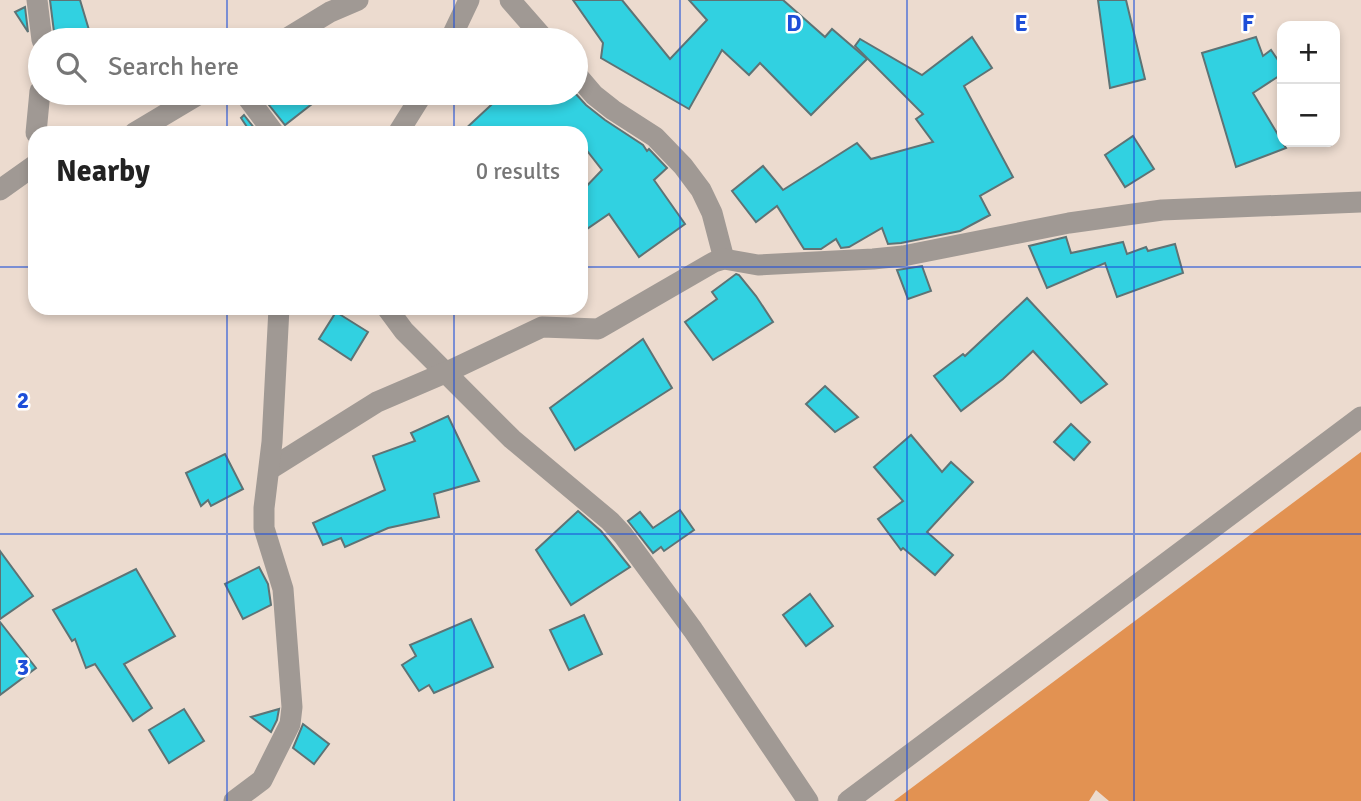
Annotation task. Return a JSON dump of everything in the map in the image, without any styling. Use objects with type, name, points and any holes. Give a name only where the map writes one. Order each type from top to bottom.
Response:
[{"type":"street","points":[[37,0],[40,28]]},
{"type":"street","points":[[304,28],[330,12],[358,0]]},
{"type":"street","points":[[456,28],[469,0]]},
{"type":"street","points":[[510,0],[534,28]]},
{"type":"street","points":[[588,88],[612,110],[655,137],[683,166],[701,190],[712,213],[724,260]]},
{"type":"street","points":[[36,126],[38,105]]},
{"type":"street","points":[[146,126],[181,105]]},
{"type":"street","points":[[253,105],[269,126]]},
{"type":"street","points":[[402,126],[416,105]]},
{"type":"street","points":[[0,191],[28,170]]},
{"type":"street","points":[[270,469],[357,413],[386,398],[542,327],[598,329],[703,267],[724,260],[758,265],[873,259],[903,256],[1069,223],[1162,210],[1361,202]]},
{"type":"street","points":[[234,801],[262,780],[290,724],[292,707],[283,589],[264,528],[279,315]]},
{"type":"street","points":[[392,315],[404,331],[530,456],[610,521],[623,535],[693,630],[808,801]]},
{"type":"street","points":[[848,801],[1361,417]]},
{"type":"shaded area","points":[[1361,452],[1361,801],[1109,801],[1096,790],[1089,801],[894,801]]},
{"type":"building","points":[[50,0],[80,0],[88,28],[54,28]]},
{"type":"building","points":[[573,0],[622,0],[670,59],[707,20],[689,0],[783,0],[825,37],[832,29],[867,59],[811,115],[760,63],[749,75],[722,50],[689,109],[601,58],[603,43]]},
{"type":"building","points":[[1098,0],[1126,0],[1145,79],[1110,88]]},
{"type":"building","points":[[25,7],[28,32],[15,12]]},
{"type":"building","points":[[972,37],[992,68],[964,86],[1013,177],[980,196],[990,215],[960,231],[901,243],[888,244],[882,228],[849,247],[841,248],[836,239],[821,249],[804,249],[777,206],[756,222],[732,191],[763,166],[783,190],[857,143],[871,159],[933,142],[916,119],[923,114],[855,46],[860,39],[922,75]]},
{"type":"building","points":[[1256,37],[1263,56],[1271,50],[1277,59],[1277,77],[1253,93],[1277,133],[1277,147],[1286,148],[1236,167],[1202,53]]},
{"type":"building","points":[[269,105],[311,105],[285,125]]},
{"type":"building","points":[[491,105],[586,105],[643,145],[647,151],[649,149],[667,168],[654,180],[685,224],[639,257],[609,214],[588,228],[588,185],[602,170],[588,152],[588,126],[469,126]]},
{"type":"building","points":[[244,115],[253,126],[246,126],[241,118]]},
{"type":"building","points":[[1133,136],[1154,169],[1125,187],[1105,155]]},
{"type":"building","points":[[1066,237],[1071,253],[1123,242],[1127,254],[1146,247],[1148,251],[1175,244],[1183,273],[1117,297],[1105,263],[1047,288],[1029,246]]},
{"type":"building","points":[[922,266],[931,291],[908,299],[897,270]]},
{"type":"building","points":[[736,274],[756,296],[773,322],[713,360],[685,322],[717,299],[712,292]]},
{"type":"building","points":[[1027,298],[1107,384],[1081,403],[1033,351],[1003,379],[961,411],[934,376],[963,354],[965,356]]},
{"type":"building","points":[[334,315],[341,315],[368,332],[351,360],[319,339]]},
{"type":"building","points":[[643,339],[672,388],[575,450],[550,408]]},
{"type":"building","points":[[825,386],[858,417],[835,432],[806,404]]},
{"type":"building","points":[[448,416],[479,481],[434,494],[439,517],[388,528],[345,547],[341,538],[323,545],[313,523],[385,490],[373,456],[415,441],[411,433]]},
{"type":"building","points":[[1071,424],[1090,442],[1074,460],[1054,442]]},
{"type":"building","points":[[911,435],[942,472],[951,462],[973,482],[927,532],[953,555],[935,575],[903,548],[901,550],[878,519],[903,501],[874,467]]},
{"type":"building","points":[[225,454],[243,489],[211,506],[208,500],[201,506],[186,473]]},
{"type":"building","points":[[680,510],[694,530],[664,551],[661,547],[653,553],[628,521],[640,512],[653,528]]},
{"type":"building","points":[[578,511],[601,531],[630,567],[571,605],[536,550]]},
{"type":"building","points":[[0,551],[33,596],[0,619]]},
{"type":"building","points":[[259,567],[268,584],[271,605],[243,619],[225,584]]},
{"type":"building","points":[[136,569],[175,636],[124,664],[152,708],[133,721],[95,664],[86,668],[75,639],[72,641],[53,610]]},
{"type":"building","points":[[810,594],[833,626],[806,646],[783,615]]},
{"type":"building","points":[[584,615],[602,654],[569,670],[550,630]]},
{"type":"building","points":[[471,619],[493,667],[434,693],[429,685],[419,691],[402,665],[416,656],[410,645]]},
{"type":"building","points":[[0,622],[36,668],[0,695]]},
{"type":"building","points":[[184,709],[204,741],[169,763],[149,730]]},
{"type":"building","points":[[279,709],[271,732],[251,717]]},
{"type":"building","points":[[303,724],[329,744],[314,764],[293,748]]}]
